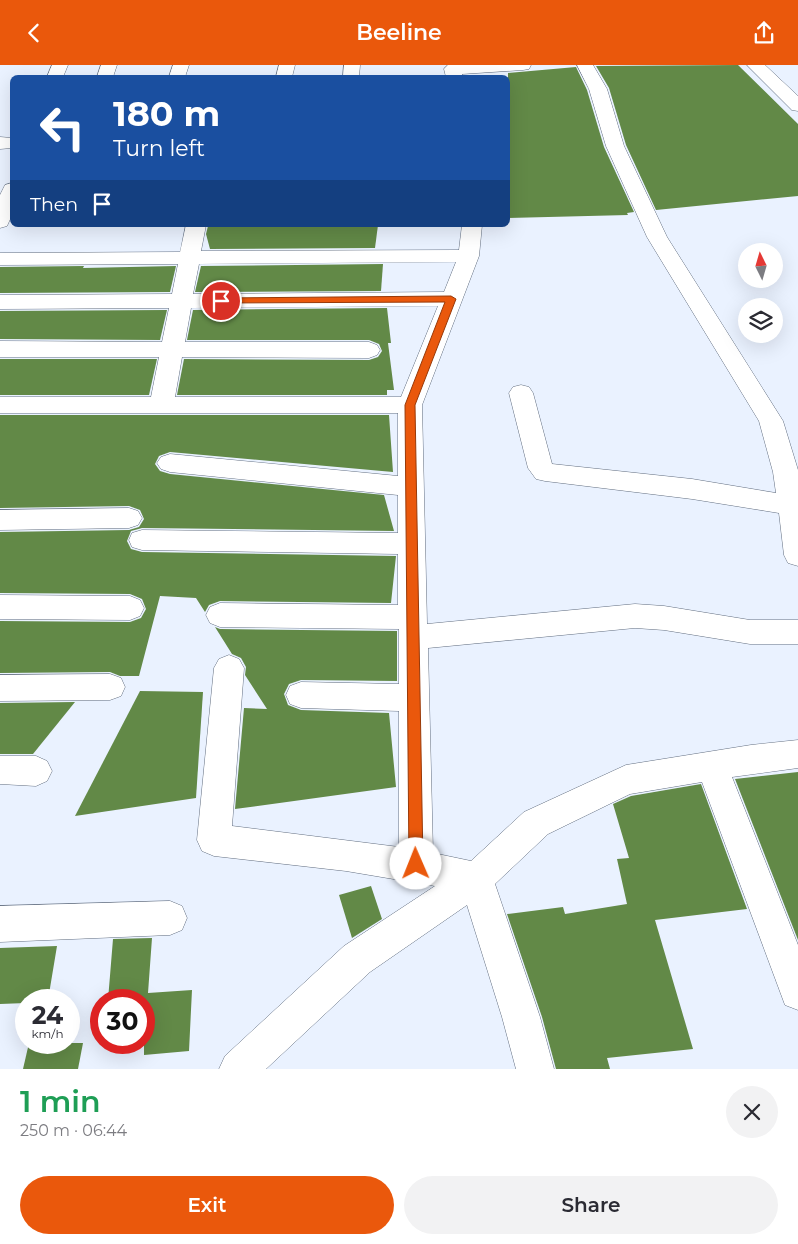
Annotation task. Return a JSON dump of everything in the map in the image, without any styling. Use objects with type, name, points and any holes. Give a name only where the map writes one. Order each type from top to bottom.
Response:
[{"type":"street","points":[[449,70],[523,65]]},
{"type":"street","points":[[585,65],[598,89],[615,146],[657,237],[771,421],[786,472],[798,550]]},
{"type":"street","points":[[755,65],[796,103]]},
{"type":"street","points":[[4,213],[10,195]]},
{"type":"street","points":[[161,405],[183,301],[196,227]]},
{"type":"street","points":[[416,864],[410,405],[469,256],[472,227]]},
{"type":"street","points":[[0,259],[469,256]]},
{"type":"street","points":[[0,302],[451,299]]},
{"type":"street","points":[[0,349],[368,350]]},
{"type":"street","points":[[521,393],[541,468],[545,472],[692,489],[790,505]]},
{"type":"street","points":[[0,405],[410,405]]},
{"type":"street","points":[[170,463],[411,487]]},
{"type":"street","points":[[0,520],[412,544]]},
{"type":"street","points":[[0,607],[130,608]]},
{"type":"street","points":[[220,615],[413,627],[635,616],[664,618],[750,632],[798,632]]},
{"type":"street","points":[[229,668],[214,840],[303,849],[416,864],[476,879]]},
{"type":"street","points":[[0,688],[110,687]]},
{"type":"street","points":[[301,695],[414,698]]},
{"type":"street","points":[[238,1069],[290,1023],[357,959],[476,879],[536,823],[626,780],[751,759],[798,754]]},
{"type":"street","points":[[712,766],[798,992]]},
{"type":"street","points":[[0,770],[36,771]]},
{"type":"street","points":[[476,879],[521,1017],[535,1069]]},
{"type":"street","points":[[0,924],[170,918]]},
{"type":"building","points":[[738,65],[798,124],[798,196],[656,210],[626,145],[609,88],[596,66]]},
{"type":"building","points":[[576,67],[587,90],[604,147],[634,212],[627,213],[628,215],[510,218],[510,75],[508,73]]},
{"type":"building","points":[[208,227],[378,227],[375,248],[210,249],[206,234]]},
{"type":"building","points":[[383,264],[381,291],[195,292],[201,266]]},
{"type":"building","points":[[84,266],[83,268],[176,266],[170,292],[0,293],[0,267]]},
{"type":"building","points":[[387,308],[391,343],[388,343],[394,390],[387,390],[387,395],[177,395],[184,359],[369,360],[378,357],[382,351],[379,344],[369,340],[187,340],[193,310]]},
{"type":"building","points":[[167,310],[160,340],[0,339],[0,311]]},
{"type":"building","points":[[0,359],[157,359],[149,395],[0,395]]},
{"type":"building","points":[[0,415],[389,415],[393,472],[170,452],[159,456],[155,464],[160,471],[170,474],[384,495],[394,531],[142,528],[131,531],[127,541],[131,549],[142,552],[396,556],[391,603],[220,601],[209,605],[205,612],[196,598],[160,596],[139,676],[120,676],[110,672],[0,673],[0,621],[130,622],[141,618],[146,609],[142,599],[130,594],[0,593],[0,532],[129,530],[139,527],[144,519],[140,510],[129,506],[0,508]]},
{"type":"building","points":[[215,627],[220,629],[397,631],[397,681],[301,680],[289,684],[284,694],[288,705],[301,710],[389,713],[396,787],[235,809],[244,708],[267,709],[245,675],[246,667],[241,658],[232,654]]},
{"type":"building","points":[[140,691],[203,692],[196,798],[75,816]]},
{"type":"building","points":[[75,702],[33,754],[0,754],[0,703]]},
{"type":"building","points":[[798,772],[798,940],[735,779]]},
{"type":"building","points":[[701,784],[747,909],[655,920],[693,1049],[607,1058],[610,1069],[556,1069],[542,1017],[507,914],[563,907],[565,914],[627,904],[617,859],[629,858],[613,804],[631,796]]},
{"type":"building","points":[[371,886],[382,919],[352,938],[339,895]]},
{"type":"building","points":[[152,938],[148,989],[109,989],[113,939]]},
{"type":"building","points":[[57,946],[50,989],[15,989],[15,1003],[0,1004],[0,948]]},
{"type":"building","points":[[192,990],[189,1051],[144,1055],[155,1054],[155,993]]},
{"type":"building","points":[[80,1043],[83,1043],[78,1069],[23,1069],[26,1054],[80,1054]]},
{"type":"route","points":[[221,301],[451,299],[410,405],[416,864]]}]
